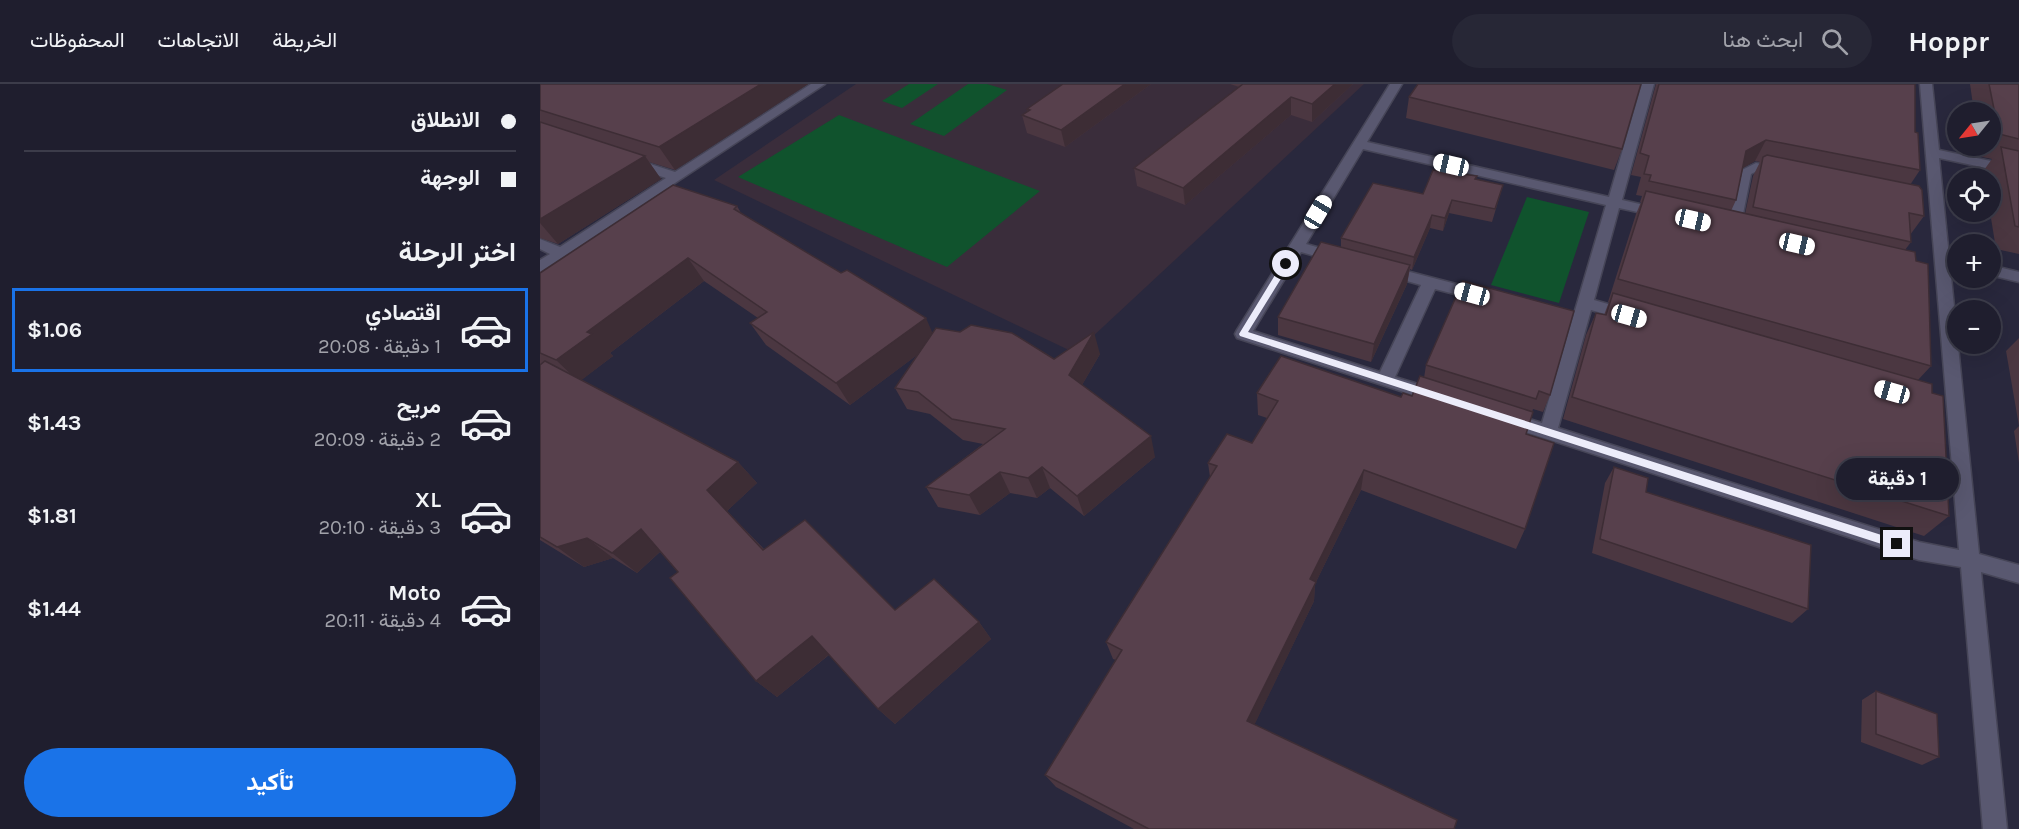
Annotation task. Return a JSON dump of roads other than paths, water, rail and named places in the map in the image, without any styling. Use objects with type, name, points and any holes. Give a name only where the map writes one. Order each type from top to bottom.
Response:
[{"type":"street","points":[[540,267],[819,84]]},
{"type":"street","points":[[1396,84],[1243,334],[1450,401]]},
{"type":"street","points":[[1548,432],[1573,321],[1585,303],[1612,202],[1648,84]]},
{"type":"street","points":[[1926,84],[1934,153],[1933,203],[1947,251]]},
{"type":"street","points":[[1359,144],[1678,217]]},
{"type":"street","points":[[1934,153],[2019,171]]},
{"type":"street","points":[[620,159],[677,177]]},
{"type":"street","points":[[1733,230],[1744,172],[1748,168],[1756,167],[1790,174]]},
{"type":"street","points":[[540,244],[562,253]]},
{"type":"street","points":[[1297,246],[1352,261]]},
{"type":"street","points":[[1374,267],[1498,301]]},
{"type":"street","points":[[2001,273],[2019,277]]},
{"type":"street","points":[[1924,274],[1946,279]]},
{"type":"street","points":[[1947,274],[1957,411],[1995,829]]},
{"type":"street","points":[[1385,380],[1430,282]]},
{"type":"street","points":[[1585,303],[1642,319]]},
{"type":"street","points":[[1935,405],[1957,411]]},
{"type":"street","points":[[1493,415],[1919,552],[1970,560],[2019,574]]}]
